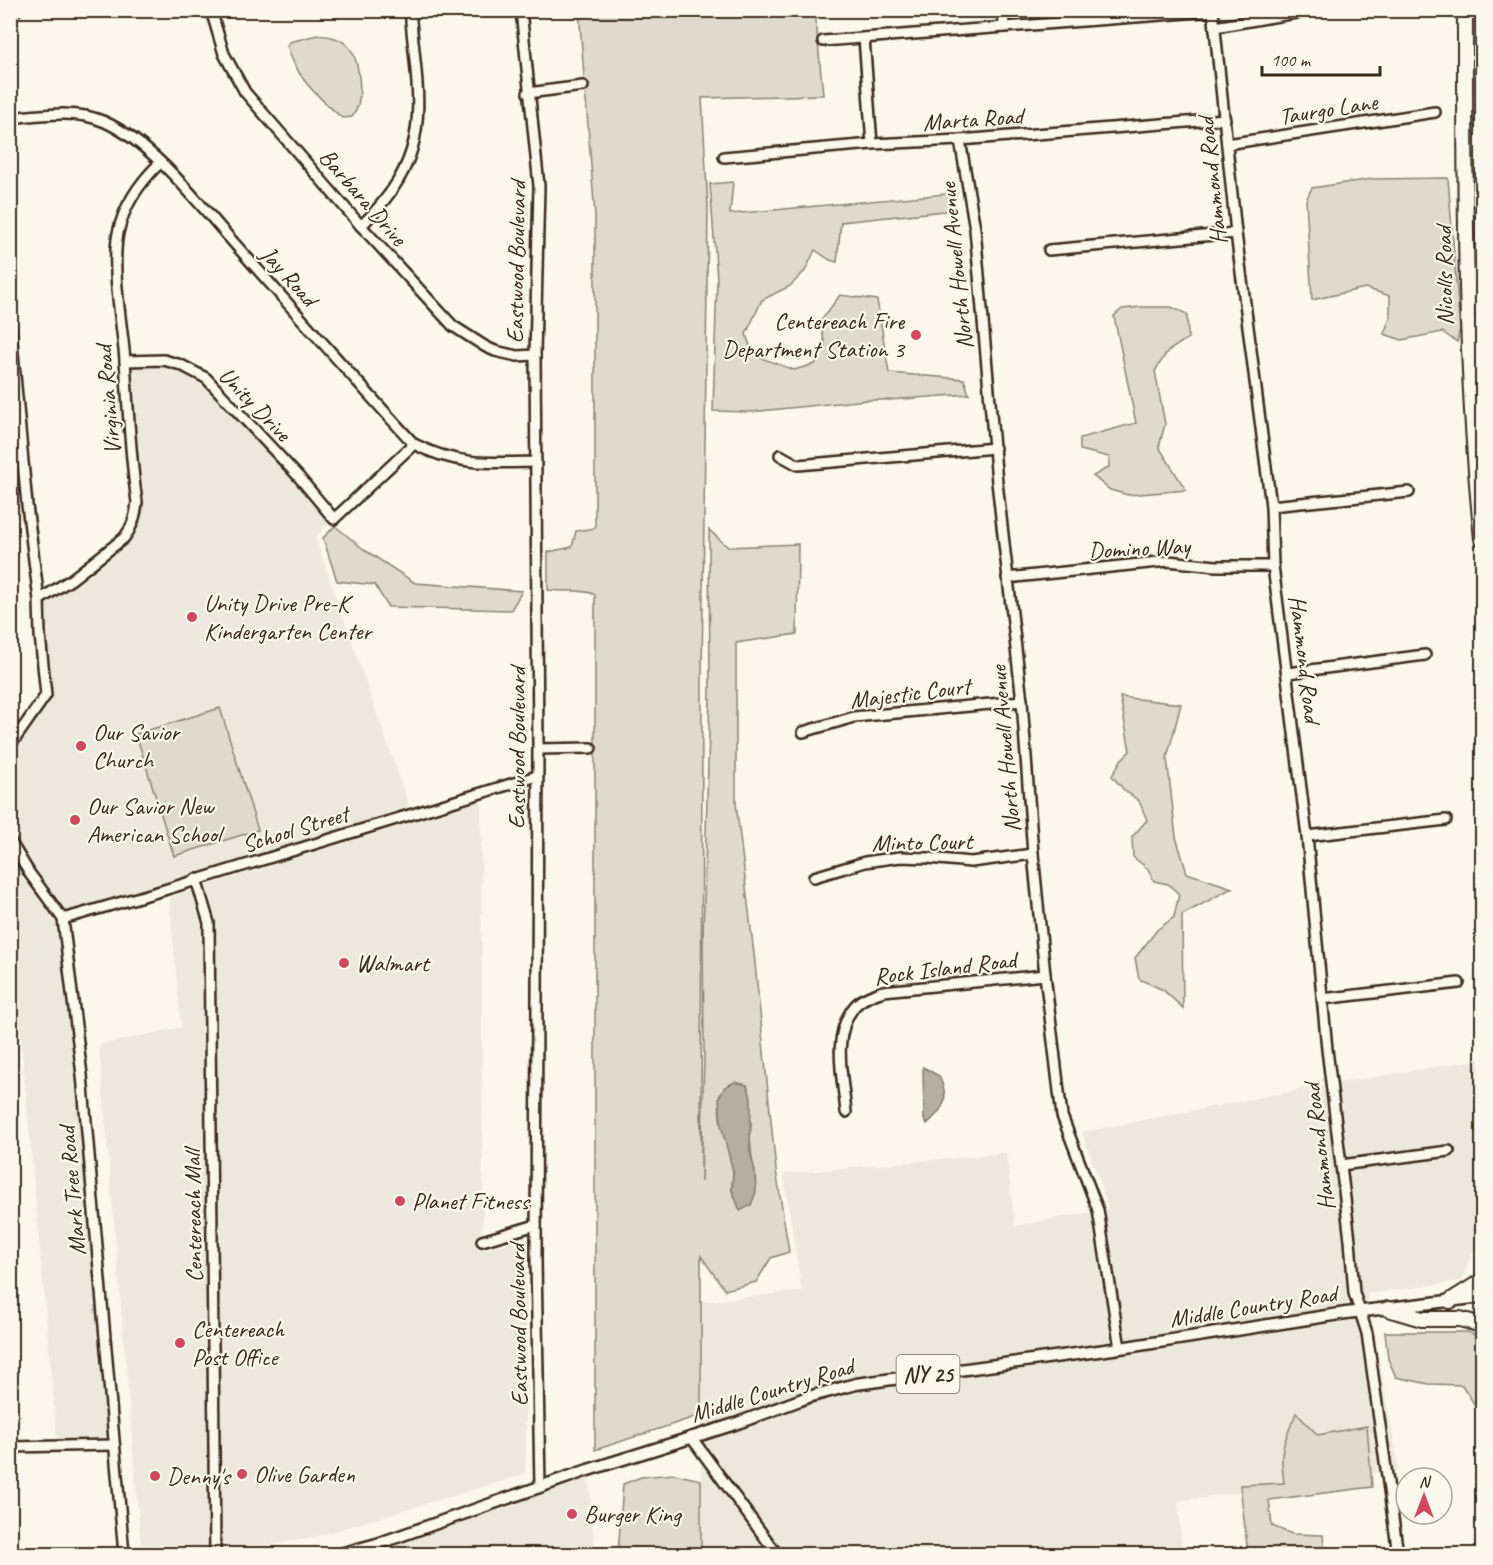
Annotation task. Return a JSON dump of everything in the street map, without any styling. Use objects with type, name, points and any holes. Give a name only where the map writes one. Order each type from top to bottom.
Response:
[{"type":"highway","name":"Nicolls Road","points":[[1465,10],[1465,223],[1468,329],[1482,539]]},
{"type":"highway","points":[[1450,1301],[1482,1281]]},
{"type":"highway","points":[[1388,1309],[1422,1319],[1460,1319],[1482,1325]]},
{"type":"main road","name":"Middle Country Road","points":[[340,1554],[405,1535],[540,1487],[735,1424],[808,1397],[856,1384],[1120,1348],[1361,1311],[1482,1298]]},
{"type":"street","points":[[10,11],[17,10]]},
{"type":"street","name":"Barbara Drive","points":[[211,10],[224,54],[245,92],[362,226],[460,332],[495,351],[517,356],[535,355]]},
{"type":"street","points":[[362,226],[393,192],[412,153],[419,100],[410,10]]},
{"type":"street","name":"Eastwood Boulevard","points":[[521,10],[539,186],[535,355],[538,749],[536,1225],[540,1487]]},
{"type":"street","points":[[1003,10],[1004,27]]},
{"type":"street","points":[[1215,27],[1314,10]]},
{"type":"street","points":[[823,41],[1214,11]]},
{"type":"street","name":"Hammond Road","points":[[1214,11],[1236,233],[1271,506],[1273,566],[1307,836],[1354,1293],[1368,1337],[1370,1367],[1398,1554]]},
{"type":"street","points":[[864,39],[872,144]]},
{"type":"street","points":[[528,93],[583,86]]},
{"type":"street","name":"Taurgo Lane","points":[[1227,144],[1435,112]]},
{"type":"street","name":"Jay Road","points":[[10,118],[70,115],[95,119],[131,137],[143,146],[414,444],[441,456],[466,462],[536,462]]},
{"type":"street","name":"Marta Road","points":[[724,157],[1225,119]]},
{"type":"street","name":"North Howell Avenue","points":[[960,140],[975,229],[997,482],[1022,701],[1033,854],[1062,1116],[1098,1210],[1120,1348]]},
{"type":"street","name":"Virginia Road","points":[[39,600],[72,579],[124,538],[136,513],[137,502],[116,259],[118,232],[132,196],[146,176],[160,163]]},
{"type":"street","points":[[1049,250],[1236,233]]},
{"type":"street","points":[[10,321],[27,505],[39,600],[46,695],[15,739],[10,742]]},
{"type":"street","name":"Unity Drive","points":[[125,361],[164,360],[181,365],[206,378],[298,476],[334,519],[414,444]]},
{"type":"street","points":[[780,455],[798,465],[995,448]]},
{"type":"street","points":[[1271,506],[1409,492]]},
{"type":"street","name":"Domino Way","points":[[1007,578],[1168,561],[1216,566],[1273,566]]},
{"type":"street","points":[[1288,673],[1425,655]]},
{"type":"street","name":"Majestic Court","points":[[803,732],[854,717],[1022,701]]},
{"type":"street","points":[[538,749],[591,748]]},
{"type":"street","name":"School Street","points":[[63,919],[537,776]]},
{"type":"street","points":[[1307,836],[1446,820]]},
{"type":"street","name":"Mark Tree Road","points":[[10,841],[30,874],[63,919],[82,1075],[124,1554]]},
{"type":"street","name":"Minto Court","points":[[814,877],[865,862],[900,857],[971,862],[1033,854]]},
{"type":"street","name":"Centereach Mall","points":[[196,879],[209,922],[215,1554]]},
{"type":"street","name":"Rock Island Road","points":[[846,1112],[839,1041],[854,1006],[864,998],[882,991],[1045,975]]},
{"type":"street","points":[[1322,999],[1459,983]]},
{"type":"street","points":[[1341,1166],[1449,1151]]},
{"type":"street","points":[[482,1241],[536,1225]]},
{"type":"street","points":[[691,1437],[777,1554]]},
{"type":"street","points":[[10,1447],[114,1444]]},
{"type":"shaded area","points":[[579,11],[815,11],[823,95],[702,98],[708,207],[702,673],[701,1182],[704,1055],[703,935],[710,695],[709,530],[728,547],[798,544],[797,634],[736,643],[736,803],[776,1170],[789,1252],[771,1258],[756,1282],[725,1290],[701,1256],[701,1415],[595,1450],[595,595],[580,591],[548,590],[548,552],[572,547],[576,531],[595,528],[595,216]],"holes":[[[725,1087],[751,1123],[752,1160],[732,1190],[733,1170],[720,1117],[721,1097]]]},
{"type":"shaded area","points":[[317,35],[341,41],[348,46],[355,58],[360,91],[358,105],[352,117],[342,118],[316,94],[302,77],[291,57],[287,45],[290,42]]},
{"type":"shaded area","points":[[1448,178],[1460,329],[1457,342],[1442,332],[1402,340],[1384,334],[1390,318],[1390,296],[1365,288],[1312,300],[1306,200],[1312,188],[1372,179]]},
{"type":"shaded area","points":[[733,182],[730,214],[956,193],[954,210],[841,222],[837,262],[815,250],[805,271],[790,286],[762,300],[746,334],[753,355],[794,370],[815,364],[825,345],[820,322],[840,295],[877,300],[889,373],[964,379],[969,394],[867,400],[751,412],[713,411],[717,279],[710,184]]},
{"type":"shaded area","points":[[1171,307],[1187,314],[1188,338],[1167,352],[1155,371],[1165,424],[1159,447],[1186,490],[1128,495],[1110,490],[1093,476],[1109,467],[1109,457],[1080,450],[1080,438],[1136,423],[1114,316],[1122,309]]},
{"type":"shaded area","name":"Unity Drive Pre-K Kindergarten Center","points":[[153,359],[206,378],[334,519],[315,537],[412,814],[63,919],[115,1453],[58,1450],[11,929],[10,742],[46,695],[39,600],[124,538],[136,513],[125,361]]},
{"type":"shaded area","points":[[335,526],[366,551],[415,583],[522,591],[511,610],[388,607],[375,585],[337,581],[323,538]]},
{"type":"shaded area","points":[[1120,697],[1181,704],[1167,758],[1176,837],[1187,873],[1232,888],[1182,915],[1183,1008],[1163,990],[1139,979],[1135,958],[1157,930],[1174,917],[1179,894],[1168,884],[1154,881],[1148,869],[1133,857],[1132,837],[1147,820],[1139,801],[1124,790],[1112,776],[1121,760],[1130,751]]},
{"type":"shaded area","points":[[220,708],[258,830],[174,856],[136,734]]},
{"type":"shaded area","points":[[481,801],[483,1250],[526,1238],[525,1474],[308,1539],[267,1545],[224,1547],[141,1544],[99,1045],[181,1027],[169,897]]},
{"type":"shaded area","points":[[1482,1059],[1482,1229],[1461,1281],[1367,1294],[1398,1466],[1394,1466],[1394,1471],[1178,1501],[1182,1554],[701,1554],[701,1302],[802,1291],[783,1174],[1006,1153],[1015,1226],[1109,1209],[1082,1132],[1314,1087]]},
{"type":"shaded area","points":[[923,1067],[939,1076],[945,1097],[942,1108],[927,1124],[924,1120]]},
{"type":"shaded area","points":[[735,1082],[747,1085],[751,1097],[750,1151],[755,1171],[756,1192],[751,1205],[740,1211],[732,1190],[733,1171],[721,1125],[719,1097],[725,1087]]},
{"type":"shaded area","points":[[1385,1332],[1468,1332],[1482,1338],[1482,1416],[1462,1385],[1429,1384],[1396,1377],[1388,1359]]},
{"type":"shaded area","points":[[1296,1413],[1318,1435],[1367,1426],[1372,1487],[1269,1500],[1272,1526],[1292,1534],[1323,1535],[1325,1554],[1248,1554],[1240,1485],[1284,1483],[1283,1447]]},
{"type":"shaded area","points":[[588,1470],[595,1554],[363,1554],[453,1518]]},
{"type":"shaded area","points":[[674,1474],[701,1480],[701,1554],[618,1554],[623,1484],[641,1477]]},
{"type":"place","name":"Centereach Fire Department Station 3","points":[[916,335]]},
{"type":"place","name":"Unity Drive Pre-K Kindergarten Center","points":[[192,617]]},
{"type":"place","name":"Our Savior Church","points":[[81,746]]},
{"type":"place","name":"Our Savior New American School","points":[[75,820]]},
{"type":"place","name":"Walmart","points":[[344,963]]},
{"type":"place","name":"Planet Fitness","points":[[400,1201]]},
{"type":"place","name":"Centereach Post Office","points":[[180,1343]]},
{"type":"place","name":"Olive Garden","points":[[242,1474]]},
{"type":"place","name":"Denny's","points":[[155,1476]]},
{"type":"place","name":"Burger King","points":[[572,1514]]}]
